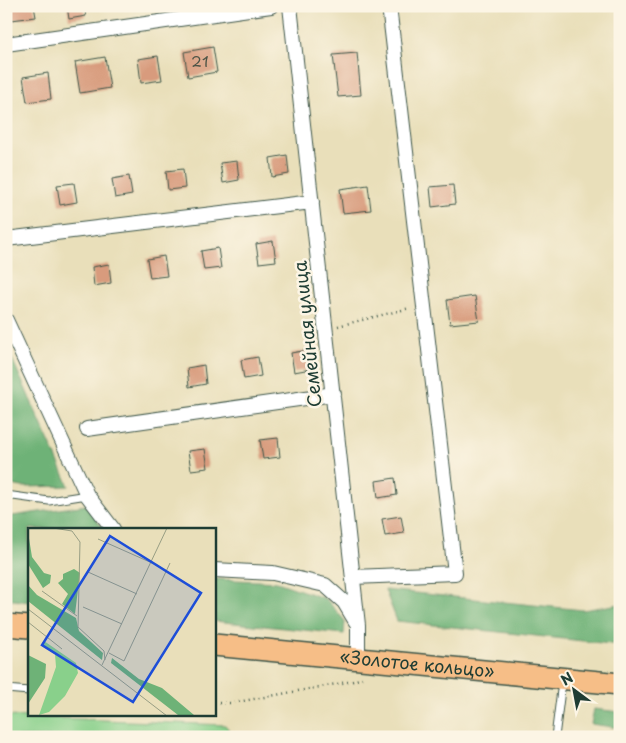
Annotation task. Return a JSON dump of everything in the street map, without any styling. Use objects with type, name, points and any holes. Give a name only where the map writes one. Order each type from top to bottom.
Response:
[{"type":"main road","points":[[6,625],[28,628]]},
{"type":"main road","name":"«Золотое кольцо»","points":[[215,645],[364,667],[620,684]]},
{"type":"street","points":[[6,44],[270,6]]},
{"type":"street","name":"Семейная улица","points":[[290,6],[364,667]]},
{"type":"street","points":[[353,577],[455,572],[389,6]]},
{"type":"street","points":[[6,239],[312,202]]},
{"type":"street","points":[[6,320],[87,495],[112,528]]},
{"type":"street","points":[[87,429],[334,394]]},
{"type":"street","points":[[215,570],[274,573],[325,585],[344,602],[358,625]]},
{"type":"lane","points":[[6,494],[48,501],[87,495]]},
{"type":"lane","points":[[555,737],[563,679]]},
{"type":"lane","points":[[6,689],[28,691]]},
{"type":"path","points":[[326,329],[424,305]]},
{"type":"path","points":[[215,703],[232,703],[354,681],[364,667]]},
{"type":"green space","points":[[6,348],[69,486],[22,487],[6,484]]},
{"type":"green space","points":[[86,505],[102,528],[28,528],[28,602],[6,599],[6,517]]},
{"type":"green space","points":[[215,579],[277,582],[326,599],[345,621],[344,634],[215,621]]},
{"type":"green space","points":[[385,590],[583,610],[620,604],[620,645],[397,621]]},
{"type":"green space","points":[[594,709],[620,712],[620,728],[591,724]]},
{"type":"green space","points":[[6,716],[225,725],[235,737],[6,737]]},
{"type":"building","points":[[9,6],[34,6],[36,17],[11,20]]},
{"type":"building","points":[[67,6],[84,6],[86,16],[69,19]]},
{"type":"building","points":[[213,47],[217,72],[188,77],[184,52]]},
{"type":"building","points":[[357,53],[361,95],[338,97],[333,55]]},
{"type":"building","points":[[158,56],[162,80],[141,83],[138,59]]},
{"type":"building","points":[[105,57],[110,88],[80,93],[75,62]]},
{"type":"building","points":[[48,73],[51,99],[27,102],[23,77]]},
{"type":"building","points":[[287,155],[289,174],[272,177],[270,158]]},
{"type":"building","points":[[237,161],[239,180],[223,183],[220,163]]},
{"type":"building","points":[[183,169],[185,188],[168,190],[166,171]]},
{"type":"building","points":[[129,176],[132,195],[115,198],[112,179]]},
{"type":"building","points":[[74,183],[77,202],[60,205],[57,185]]},
{"type":"building","points":[[368,185],[371,210],[343,213],[340,189]]},
{"type":"building","points":[[453,185],[455,204],[432,207],[430,187]]},
{"type":"building","points":[[273,241],[276,261],[259,263],[256,244]]},
{"type":"building","points":[[218,248],[221,268],[204,270],[201,251]]},
{"type":"building","points":[[164,256],[167,276],[150,278],[147,259]]},
{"type":"building","points":[[109,264],[111,283],[94,286],[92,267]]},
{"type":"building","points":[[475,296],[479,321],[450,324],[447,300]]},
{"type":"building","points":[[308,350],[311,369],[294,372],[291,353]]},
{"type":"building","points":[[258,357],[261,376],[244,379],[241,360]]},
{"type":"building","points":[[204,365],[206,384],[189,387],[187,368]]},
{"type":"building","points":[[278,438],[280,457],[263,459],[260,440]]},
{"type":"building","points":[[205,449],[208,468],[191,470],[188,451]]},
{"type":"building","points":[[395,478],[397,495],[378,498],[376,481]]},
{"type":"building","points":[[401,516],[404,533],[385,536],[382,519]]}]
